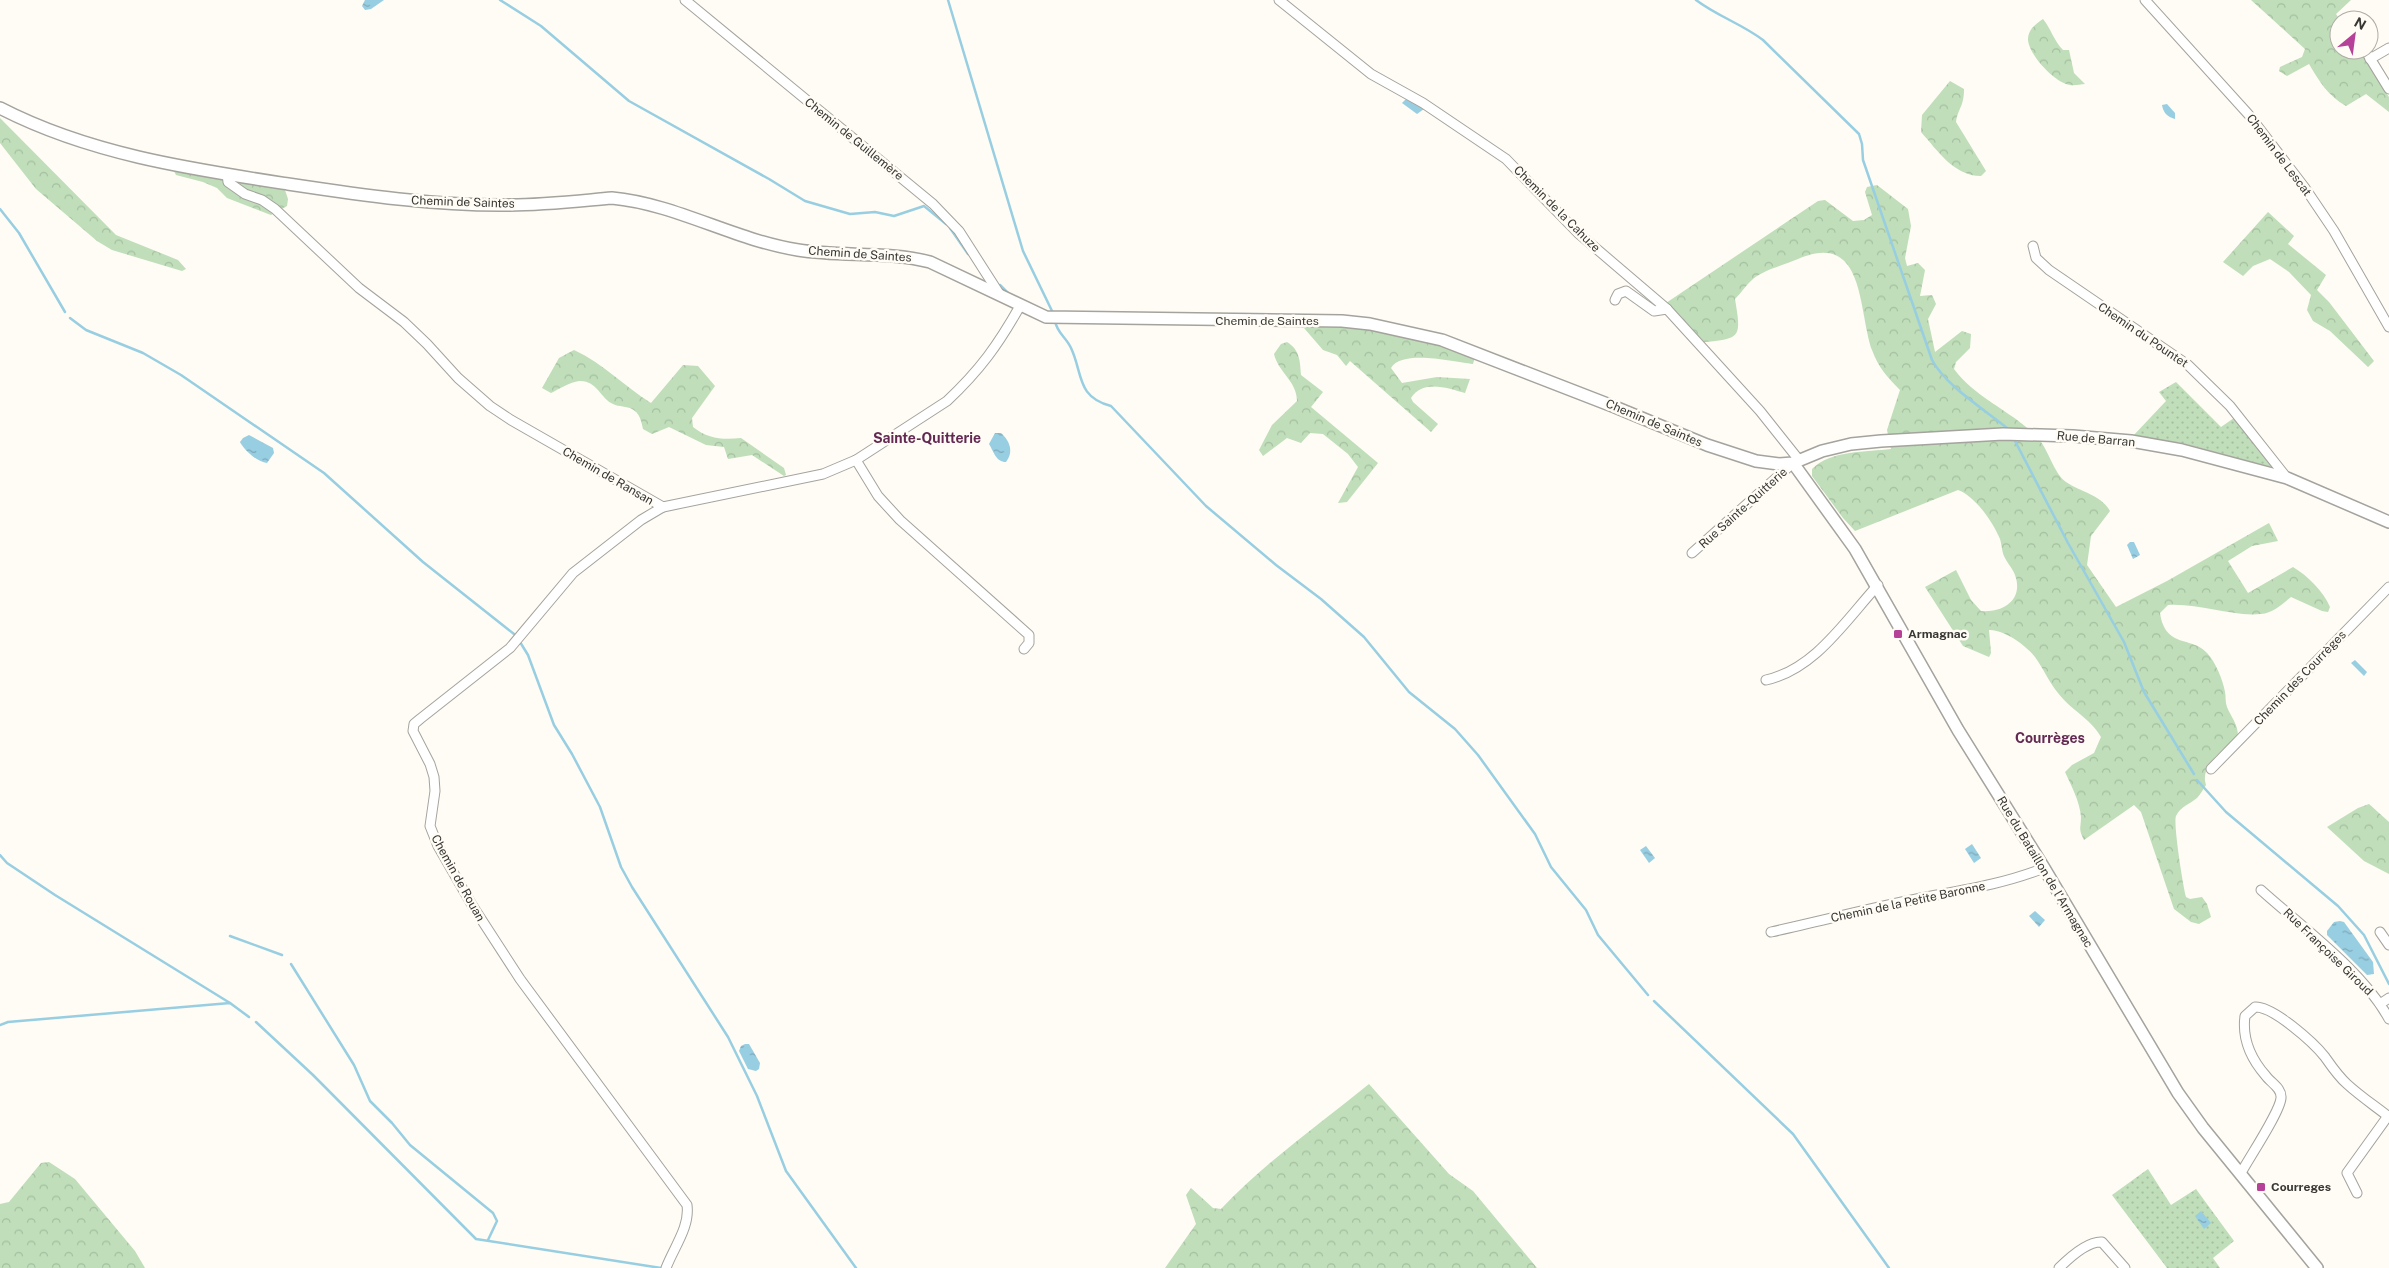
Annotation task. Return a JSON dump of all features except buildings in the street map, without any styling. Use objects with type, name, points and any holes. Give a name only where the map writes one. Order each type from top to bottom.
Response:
[{"type":"street","name":"Chemin de Guillemère","points":[[685,0],[933,204],[959,231],[1002,297]]},
{"type":"street","name":"Chemin de la Cahuze","points":[[1279,0],[1371,74],[1423,103],[1506,159],[1578,233],[1667,309],[1760,411],[1796,462]]},
{"type":"street","name":"Chemin de Lescat","points":[[2145,0],[2249,115],[2305,188],[2334,232],[2389,327]]},
{"type":"street","points":[[2371,60],[2389,89]]},
{"type":"street","name":"Chemin de Saintes","points":[[0,108],[55,133],[90,145],[227,174],[404,200],[510,205],[612,198],[629,200],[649,204],[741,236],[798,250],[911,257],[930,262],[1046,317],[1342,321],[1370,324],[1442,340],[1736,456],[1779,464],[1796,462]]},
{"type":"street","name":"Chemin de Ransan","points":[[227,174],[228,182],[236,189],[275,208],[359,288],[404,322],[458,378],[490,406],[663,507],[810,478],[856,460],[952,396],[988,358],[1020,306]]},
{"type":"street","name":"Chemin du Pountet","points":[[2032,246],[2036,258],[2049,270],[2169,350],[2206,381],[2230,406],[2287,478]]},
{"type":"street","points":[[1615,300],[1618,294],[1626,291],[1654,311],[1667,309]]},
{"type":"street","name":"Rue de Barran","points":[[1796,462],[1822,451],[1851,444],[1881,440],[2003,434],[2131,441],[2182,450],[2287,478],[2389,522]]},
{"type":"street","points":[[856,460],[878,496],[900,520],[1030,635],[1030,643],[1024,649]]},
{"type":"street","name":"Rue Sainte-Quitterie","points":[[1692,553],[1796,462]]},
{"type":"street","name":"Rue du Bataillon de l'Armagnac","points":[[1796,462],[1850,539],[1958,730],[2044,868],[2178,1093],[2203,1128],[2317,1268]]},
{"type":"street","name":"Chemin de Rouan","points":[[663,507],[641,520],[573,572],[510,648],[420,718],[414,724],[413,731],[430,764],[434,777],[435,791],[430,826],[438,846],[457,880],[520,979],[687,1205],[688,1215],[686,1224],[666,1268]]},
{"type":"street","points":[[1766,680],[1783,676],[1811,658],[1878,586]]},
{"type":"street","name":"Chemin des Courrèges","points":[[2211,769],[2389,587]]},
{"type":"street","name":"Chemin de la Petite Baronne","points":[[1771,932],[1920,898],[1987,886],[2044,868]]},
{"type":"street","name":"Rue Françoise Giroud","points":[[2261,890],[2340,960],[2380,1004],[2389,1019]]},
{"type":"street","points":[[2380,932],[2389,945]]},
{"type":"street","points":[[2380,1004],[2389,998]]},
{"type":"street","points":[[2241,1174],[2277,1109],[2281,1096],[2280,1091],[2266,1077],[2248,1050],[2244,1024],[2245,1016],[2255,1007],[2268,1010],[2303,1035],[2348,1086],[2388,1117],[2347,1173],[2357,1193]]},
{"type":"street","points":[[2059,1268],[2067,1260],[2095,1241],[2102,1242],[2125,1268]]},
{"type":"green space","points":[[2251,0],[2351,0],[2340,10],[2329,10],[2329,60],[2365,60],[2389,97],[2389,112],[2366,94],[2346,106],[2329,93],[2309,64],[2287,76],[2279,71],[2280,67],[2302,57],[2305,49]]},
{"type":"green space","points":[[2043,19],[2063,50],[2069,50],[2074,73],[2085,84],[2070,85],[2057,79],[2050,74],[2033,53],[2029,46],[2028,36],[2033,27]]},
{"type":"green space","points":[[1950,81],[1964,89],[1963,100],[1956,122],[1986,171],[1981,176],[1971,175],[1955,167],[1940,154],[1921,132],[1922,115]]},
{"type":"green space","points":[[0,118],[116,235],[178,260],[186,269],[182,271],[112,250],[97,241],[36,189],[0,143]]},
{"type":"green space","points":[[173,169],[184,169],[285,190],[288,199],[287,206],[271,215],[227,198],[217,188],[203,182],[176,175]]},
{"type":"green space","points":[[1877,185],[1908,209],[1911,226],[1905,258],[1907,266],[1918,263],[1925,270],[1920,296],[1932,295],[1936,304],[1928,319],[1935,352],[1962,331],[1971,334],[1970,348],[1956,362],[1954,369],[1972,388],[2016,419],[2037,437],[2054,467],[2066,482],[2096,497],[2110,511],[2091,536],[2087,565],[2116,607],[2167,581],[2269,523],[2278,541],[2252,546],[2228,561],[2248,593],[2293,567],[2314,584],[2330,607],[2328,612],[2322,611],[2291,597],[2273,610],[2261,614],[2239,614],[2180,605],[2168,605],[2160,613],[2167,632],[2173,637],[2201,648],[2213,661],[2225,692],[2226,705],[2238,732],[2238,736],[2210,764],[2206,771],[2206,785],[2200,795],[2183,807],[2176,816],[2177,842],[2186,897],[2190,899],[2202,897],[2207,904],[2211,917],[2199,924],[2191,922],[2174,909],[2141,812],[2134,805],[2084,840],[2080,831],[2081,817],[2079,805],[2065,772],[2072,765],[2094,753],[2101,737],[2097,730],[2063,699],[2035,657],[2014,639],[2001,632],[1989,630],[1991,653],[1989,657],[1963,646],[1925,587],[1956,570],[1971,600],[1981,611],[1997,610],[2010,603],[2014,598],[2017,591],[2015,575],[2004,556],[1997,532],[1983,510],[1971,498],[1958,490],[1855,531],[1812,476],[1812,469],[1829,458],[1850,453],[1891,449],[1887,430],[1900,390],[1884,372],[1874,356],[1855,278],[1847,264],[1836,255],[1820,253],[1798,259],[1757,276],[1735,299],[1738,328],[1732,337],[1726,339],[1704,342],[1666,303],[1818,201],[1825,200],[1853,221],[1864,220],[1872,215],[1865,192],[1867,187]]},
{"type":"green space","points":[[2268,212],[2294,236],[2288,244],[2326,275],[2317,290],[2329,302],[2374,361],[2368,367],[2330,331],[2313,321],[2307,310],[2311,295],[2289,272],[2270,259],[2253,266],[2243,276],[2223,262]]},
{"type":"green space","points":[[1304,328],[1363,328],[1441,346],[1475,357],[1473,364],[1429,358],[1406,359],[1397,362],[1391,368],[1402,383],[1437,377],[1470,379],[1465,393],[1436,386],[1422,388],[1416,392],[1411,398],[1413,402],[1438,424],[1431,432],[1350,361],[1346,366],[1337,355],[1323,350]]},
{"type":"green space","points":[[1287,342],[1297,352],[1301,375],[1323,392],[1311,407],[1378,463],[1347,502],[1338,503],[1358,467],[1348,454],[1323,434],[1310,433],[1301,443],[1287,438],[1263,456],[1259,450],[1272,425],[1297,401],[1294,388],[1279,366],[1274,354],[1281,344]]},
{"type":"green space","points":[[574,350],[604,368],[651,403],[683,365],[698,366],[715,386],[692,418],[693,427],[704,434],[716,438],[741,438],[784,468],[786,475],[784,476],[752,455],[728,459],[724,447],[706,445],[669,427],[652,434],[643,429],[640,418],[635,411],[613,404],[594,386],[585,381],[572,383],[551,393],[542,388],[559,358]]},
{"type":"green space","points":[[2176,382],[2221,427],[2234,418],[2270,462],[2271,467],[2182,443],[2133,436],[2166,401],[2159,392]]},
{"type":"green space","points":[[2369,804],[2389,822],[2389,874],[2364,861],[2327,827],[2358,808]]},
{"type":"green space","points":[[1369,1084],[1449,1174],[1473,1191],[1537,1268],[1165,1268],[1196,1224],[1186,1195],[1191,1188],[1213,1208],[1221,1209],[1256,1175]]},
{"type":"green space","points":[[49,1162],[75,1179],[135,1251],[145,1268],[0,1268],[0,1204],[9,1202],[41,1163]]},
{"type":"green space","points":[[2148,1169],[2171,1205],[2196,1189],[2234,1241],[2213,1258],[2220,1268],[2167,1268],[2112,1195]]},
{"type":"water","points":[[365,0],[384,0],[371,9],[365,10],[362,6]]},
{"type":"water","points":[[1407,98],[1424,107],[1424,109],[1417,114],[1402,103]]},
{"type":"water","points":[[2167,104],[2175,113],[2175,119],[2164,112],[2162,105]]},
{"type":"water","points":[[995,433],[1001,433],[1009,443],[1010,454],[1006,462],[998,458],[989,444]]},
{"type":"water","points":[[249,435],[273,448],[274,453],[267,463],[255,458],[240,442]]},
{"type":"water","points":[[2130,542],[2134,542],[2140,555],[2133,559],[2127,545]]},
{"type":"water","points":[[2355,660],[2367,672],[2364,676],[2351,663]]},
{"type":"water","points":[[1972,844],[1981,858],[1974,863],[1965,849]]},
{"type":"water","points":[[1646,846],[1655,858],[1649,863],[1640,850]]},
{"type":"water","points":[[2035,911],[2045,920],[2039,927],[2029,916]]},
{"type":"water","points":[[2334,922],[2344,922],[2373,962],[2374,974],[2367,975],[2327,935],[2327,931]]},
{"type":"water","points":[[749,1044],[760,1063],[759,1069],[756,1071],[748,1069],[739,1051],[741,1046]]},
{"type":"water","points":[[2201,1211],[2211,1223],[2204,1229],[2195,1216]]},
{"type":"waterway","points":[[500,0],[541,26],[629,101],[805,201],[850,214],[875,212],[894,216],[924,206],[946,224]]},
{"type":"waterway","points":[[948,0],[1023,251],[1053,313]]},
{"type":"waterway","points":[[1696,0],[1763,40],[1859,134],[1863,160],[1932,360],[1946,379],[1966,397],[2007,428]]},
{"type":"waterway","points":[[0,209],[19,233],[65,312]]},
{"type":"waterway","points":[[950,228],[968,254]]},
{"type":"waterway","points":[[1000,285],[1008,293]]},
{"type":"waterway","points":[[70,318],[86,330],[143,353],[181,375],[324,473],[423,562],[514,634]]},
{"type":"waterway","points":[[1055,321],[1075,357],[1082,383],[1092,397],[1111,406],[1206,506],[1276,565],[1321,599],[1364,637],[1409,692],[1455,729],[1478,755],[1535,834],[1551,867],[1586,910],[1598,935],[1648,995]]},
{"type":"waterway","points":[[2015,441],[2068,543],[2124,642],[2144,692],[2194,774]]},
{"type":"waterway","points":[[520,642],[528,655],[554,725],[572,754],[600,807],[621,867],[728,1037],[757,1096],[786,1171],[856,1268]]},
{"type":"waterway","points":[[2197,780],[2226,812],[2338,906],[2364,935],[2389,984]]},
{"type":"waterway","points":[[0,855],[7,863],[55,895],[230,1003]]},
{"type":"waterway","points":[[230,936],[282,955]]},
{"type":"waterway","points":[[291,964],[354,1065],[370,1101],[410,1145],[493,1213],[497,1221],[488,1240]]},
{"type":"waterway","points":[[1654,1001],[1793,1134],[1889,1268]]},
{"type":"waterway","points":[[0,1025],[8,1022],[230,1003],[249,1017]]},
{"type":"waterway","points":[[256,1022],[313,1075],[476,1239],[661,1268]]},
{"type":"place","name":"Armagnac","points":[[1898,634]]},
{"type":"place","name":"Courreges","points":[[2261,1187]]},
{"type":"district","name":"Sainte-Quitterie","points":[[927,438]]},
{"type":"district","name":"Courrèges","points":[[2050,738]]}]
